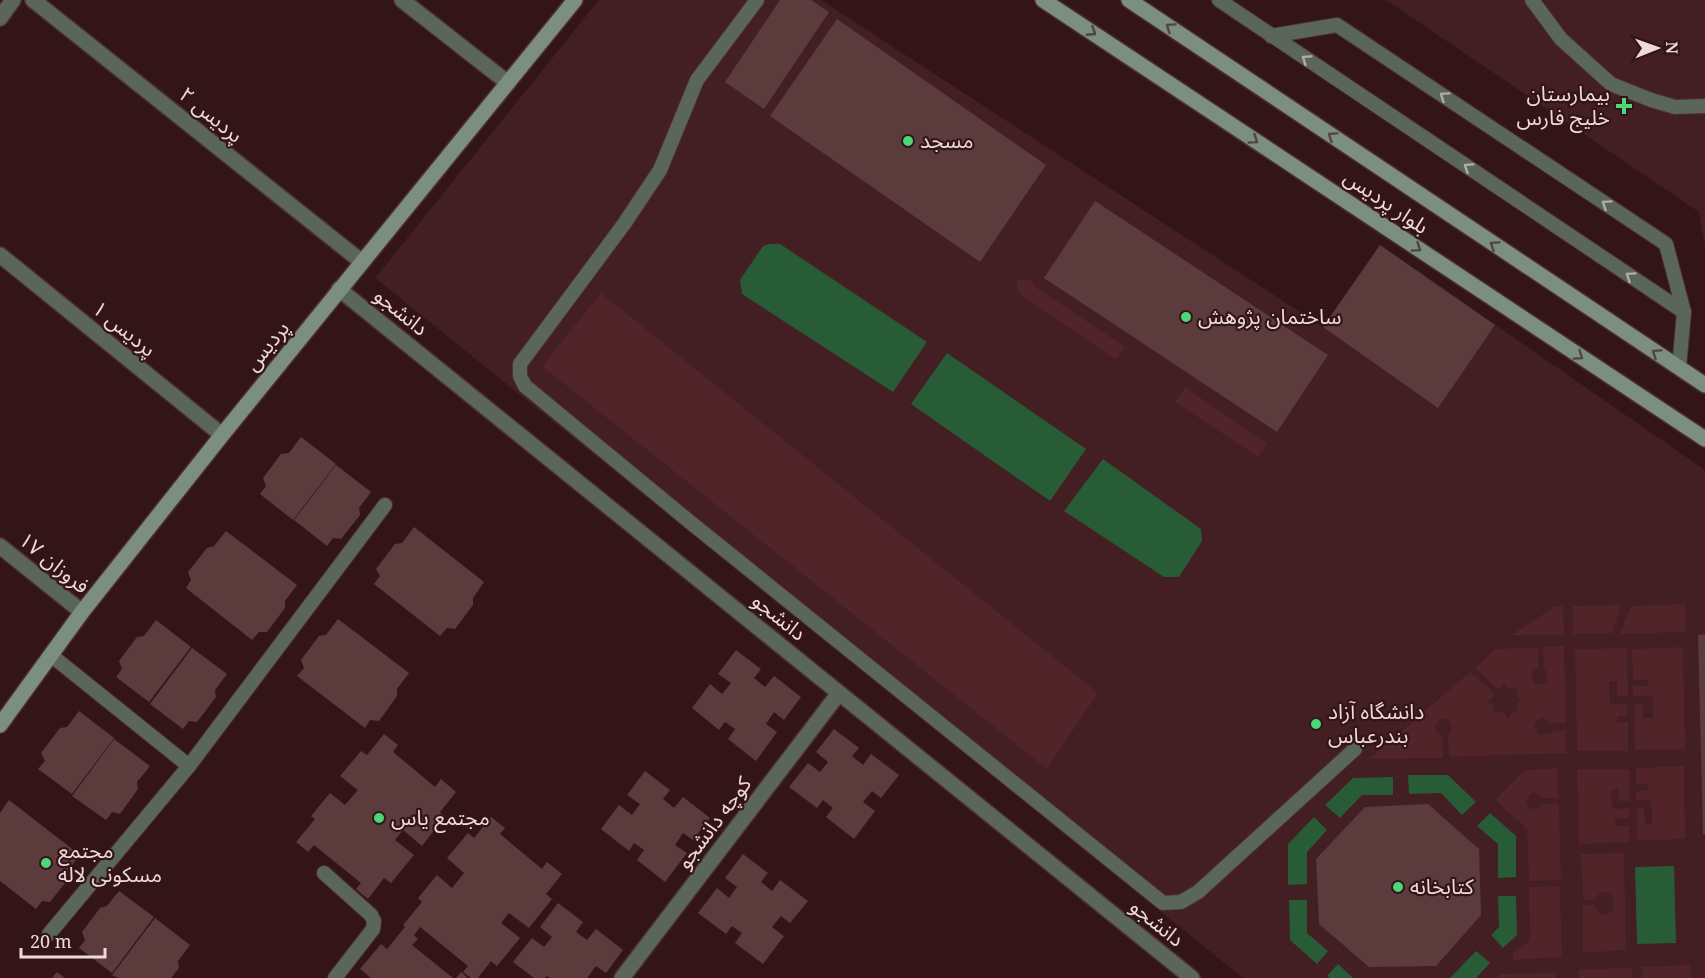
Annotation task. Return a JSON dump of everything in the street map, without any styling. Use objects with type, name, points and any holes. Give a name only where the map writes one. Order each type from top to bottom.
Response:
[{"type":"main road","name":"پردیس","points":[[0,725],[82,612],[222,435],[575,0]]},
{"type":"main road","name":"بلوار پردیس","points":[[1043,0],[1705,440]]},
{"type":"main road","name":"بلوار پردیس","points":[[1131,0],[1705,385]]},
{"type":"street","points":[[0,18],[13,0]]},
{"type":"street","name":"پردیس ۲","points":[[33,0],[362,262]]},
{"type":"street","points":[[402,0],[508,82]]},
{"type":"street","name":"پردیس ۱","points":[[0,255],[222,435]]},
{"type":"street","name":"دانشجو","points":[[339,290],[1192,978]]},
{"type":"street","name":"فروزان ۱۷","points":[[0,546],[82,612]]},
{"type":"street","name":"کوچه دانشجو","points":[[622,978],[839,693]]},
{"type":"lane","points":[[757,0],[697,80],[660,170],[624,224],[520,364],[520,376],[525,386],[1163,903],[1180,902],[1198,892],[1355,749]]},
{"type":"lane","points":[[1220,0],[1684,312]]},
{"type":"lane","points":[[1532,0],[1561,39],[1577,56],[1611,84],[1675,107],[1705,106]]},
{"type":"lane","points":[[1542,14],[1543,0]]},
{"type":"lane","points":[[1271,36],[1337,25],[1666,243],[1684,312],[1679,369]]},
{"type":"lane","points":[[49,934],[189,766],[385,506]]},
{"type":"lane","points":[[52,656],[189,766]]},
{"type":"lane","points":[[324,873],[371,915],[374,921],[373,929],[335,978]]},
{"type":"shaded area","name":"دانشگاه آزاد بندرعباس","points":[[599,0],[821,0],[1323,327],[1380,245],[1705,470],[1705,978],[1243,978],[375,278]]},
{"type":"shaded area","name":"بیمارستان خلیج فارس","points":[[1386,0],[1705,0],[1705,248],[1699,212]]},
{"type":"shaded area","points":[[780,244],[927,342],[893,392],[742,294],[740,280],[763,246]]},
{"type":"shaded area","points":[[1031,279],[1034,286],[1125,347],[1116,360],[1021,295],[1017,290],[1017,280]]},
{"type":"shaded area","points":[[601,293],[1098,693],[1047,769],[542,366]]},
{"type":"shaded area","points":[[947,353],[1086,449],[1050,501],[911,404]]},
{"type":"shaded area","points":[[1185,387],[1267,444],[1258,457],[1175,402]]},
{"type":"shaded area","points":[[1103,459],[1201,529],[1202,541],[1179,577],[1164,577],[1064,511]]},
{"type":"shaded area","points":[[1685,604],[1686,632],[1620,634],[1631,606]]},
{"type":"shaded area","points":[[1621,605],[1613,633],[1573,634],[1573,606]]},
{"type":"shaded area","points":[[1563,606],[1564,635],[1511,635],[1554,607]]},
{"type":"shaded area","points":[[1564,646],[1566,723],[1551,723],[1544,718],[1536,721],[1534,727],[1539,735],[1566,730],[1566,753],[1449,757],[1448,737],[1452,726],[1449,720],[1441,719],[1435,725],[1435,729],[1442,736],[1443,758],[1369,759],[1470,672],[1493,692],[1493,697],[1487,702],[1493,704],[1493,712],[1504,712],[1508,719],[1511,713],[1517,712],[1517,704],[1522,701],[1517,696],[1517,688],[1507,688],[1504,684],[1501,688],[1496,688],[1475,668],[1496,649],[1538,647],[1538,668],[1533,670],[1531,675],[1536,684],[1543,684],[1548,676],[1544,668],[1543,647]]},
{"type":"shaded area","points":[[1683,647],[1685,749],[1635,750],[1634,704],[1643,704],[1643,718],[1653,718],[1653,696],[1633,696],[1633,686],[1648,686],[1648,680],[1633,680],[1632,649]]},
{"type":"shaded area","points":[[1627,648],[1628,696],[1617,697],[1617,681],[1609,682],[1610,704],[1627,704],[1627,716],[1617,716],[1617,722],[1628,722],[1628,751],[1577,751],[1575,649]]},
{"type":"shaded area","points":[[1684,766],[1685,839],[1637,841],[1637,807],[1644,807],[1645,825],[1652,825],[1651,800],[1636,800],[1636,791],[1648,790],[1648,784],[1636,784],[1636,768]]},
{"type":"shaded area","points":[[1558,768],[1558,798],[1542,798],[1539,794],[1532,793],[1526,800],[1532,809],[1539,808],[1542,804],[1559,803],[1561,880],[1529,881],[1527,829],[1495,800],[1525,770]]},
{"type":"shaded area","points":[[1577,769],[1629,769],[1629,801],[1619,801],[1618,789],[1611,790],[1612,809],[1629,808],[1629,818],[1615,819],[1616,826],[1629,825],[1630,842],[1579,844]]},
{"type":"shaded area","points":[[1408,775],[1448,775],[1476,802],[1462,815],[1441,793],[1409,794]]},
{"type":"shaded area","points":[[1393,777],[1393,795],[1362,795],[1340,818],[1325,805],[1353,778]]},
{"type":"shaded area","points":[[1490,813],[1516,836],[1516,877],[1498,878],[1498,844],[1477,826]]},
{"type":"shaded area","points":[[1314,817],[1327,830],[1307,852],[1307,884],[1288,885],[1288,844]]},
{"type":"shaded area","points":[[1624,853],[1626,950],[1583,953],[1583,905],[1594,905],[1598,913],[1604,915],[1612,911],[1614,900],[1610,893],[1605,893],[1595,899],[1583,900],[1581,854]]},
{"type":"shaded area","points":[[1674,866],[1676,943],[1637,944],[1635,867]]},
{"type":"shaded area","points":[[1560,886],[1562,957],[1513,960],[1513,953],[1530,941],[1529,887]]},
{"type":"shaded area","points":[[1498,896],[1516,896],[1517,935],[1503,948],[1491,935],[1499,927]]},
{"type":"shaded area","points":[[1289,900],[1307,900],[1307,933],[1328,951],[1317,964],[1290,940]]},
{"type":"shaded area","points":[[1476,951],[1490,963],[1476,978],[1450,978]]},
{"type":"shaded area","points":[[1338,964],[1353,978],[1327,976]]},
{"type":"shaded area","points":[[1690,965],[1691,978],[1642,978],[1642,967]]},
{"type":"shaded area","points":[[1632,968],[1632,978],[1579,978],[1579,969]]},
{"type":"shaded area","points":[[1555,973],[1555,978],[1497,978],[1500,974]]},
{"type":"building","points":[[780,0],[811,0],[829,12],[764,109],[725,82]]},
{"type":"building","name":"مسجد","points":[[837,19],[1046,165],[980,262],[770,116]]},
{"type":"building","name":"ساختمان پژوهش","points":[[1095,201],[1328,355],[1277,432],[1044,278]]},
{"type":"building","points":[[1380,245],[1495,325],[1438,408],[1323,327]]},
{"type":"building","points":[[301,437],[336,464],[293,520],[260,494],[266,486],[263,478],[281,454],[289,453]]},
{"type":"building","points":[[336,465],[371,492],[359,508],[360,515],[341,539],[333,538],[327,546],[294,520]]},
{"type":"building","points":[[414,527],[484,582],[473,598],[473,605],[455,629],[447,628],[440,636],[374,584],[380,576],[376,569],[395,544],[402,543]]},
{"type":"building","points":[[226,531],[297,585],[285,601],[285,608],[267,632],[259,632],[252,640],[186,588],[191,580],[188,572],[207,548],[214,546]]},
{"type":"building","points":[[338,619],[409,673],[397,689],[397,696],[379,721],[370,720],[365,728],[297,676],[304,668],[301,660],[319,636],[326,635]]},
{"type":"building","points":[[156,620],[191,647],[149,702],[116,677],[122,669],[119,661],[137,637],[144,636]]},
{"type":"building","points":[[1705,634],[1705,834],[1703,834],[1698,635]]},
{"type":"building","points":[[192,648],[227,674],[215,690],[216,697],[197,722],[189,721],[183,729],[150,704]]},
{"type":"building","points":[[736,650],[761,669],[754,678],[765,687],[774,676],[801,697],[784,720],[774,712],[766,724],[777,732],[756,761],[728,739],[735,729],[725,722],[719,730],[692,708],[710,684],[722,694],[731,683],[718,674]]},
{"type":"building","name":"مجتمع مسکونی لاله","points":[[79,711],[114,738],[72,794],[38,769],[45,761],[41,753],[60,728],[67,727]]},
{"type":"building","points":[[834,729],[859,748],[852,756],[863,765],[871,754],[899,775],[881,798],[872,791],[863,802],[875,811],[854,839],[826,817],[833,808],[823,800],[817,808],[789,787],[808,763],[820,772],[828,762],[816,752]]},
{"type":"building","name":"مجتمع یاس","points":[[384,734],[398,745],[393,752],[435,787],[441,779],[456,792],[440,812],[445,816],[422,846],[403,830],[395,840],[414,855],[391,883],[384,878],[368,899],[356,889],[361,883],[314,845],[308,852],[296,842],[315,819],[311,816],[330,793],[345,805],[358,790],[340,776],[361,751],[367,755]]},
{"type":"building","name":"مجتمع مسکونی لاله","points":[[114,739],[150,766],[137,782],[138,789],[120,814],[112,812],[106,820],[72,796]]},
{"type":"building","points":[[645,771],[670,790],[663,799],[674,808],[683,797],[710,818],[693,840],[683,833],[675,845],[687,853],[665,882],[637,860],[644,850],[634,843],[629,851],[601,829],[619,805],[632,815],[640,804],[627,795]]},
{"type":"building","name":"مجتمع مسکونی لاله","points":[[9,800],[80,855],[68,870],[69,878],[50,902],[42,901],[36,909],[0,881],[0,813]]},
{"type":"building","name":"کتابخانه","points":[[1428,804],[1479,849],[1481,915],[1436,966],[1369,967],[1319,924],[1316,859],[1365,807]]},
{"type":"building","name":"مجتمع یاس","points":[[491,817],[505,828],[500,834],[542,869],[547,862],[562,874],[546,894],[552,899],[529,928],[509,913],[501,923],[520,938],[497,966],[491,961],[478,978],[471,978],[463,972],[468,966],[420,927],[414,935],[418,939],[412,945],[453,978],[371,978],[360,969],[381,944],[387,949],[422,902],[418,898],[437,875],[452,888],[464,873],[447,858],[468,833],[474,838]]},
{"type":"building","points":[[743,854],[768,873],[761,882],[772,891],[780,880],[808,901],[790,923],[781,916],[772,927],[784,936],[763,964],[735,943],[742,933],[732,926],[726,934],[698,913],[717,888],[729,898],[737,887],[725,878]]},
{"type":"building","name":"مجتمع مسکونی لاله","points":[[119,891],[154,917],[112,973],[79,948],[85,940],[82,932],[100,908],[107,906]]},
{"type":"building","points":[[558,903],[583,922],[576,932],[587,940],[596,929],[623,950],[606,973],[596,966],[587,978],[550,978],[547,976],[534,978],[513,962],[532,938],[544,947],[552,937],[540,927]]},
{"type":"building","name":"مجتمع مسکونی لاله","points":[[155,918],[190,945],[178,961],[179,968],[171,978],[118,978],[112,975]]},
{"type":"building","points":[[57,972],[65,978],[52,978]]},
{"type":"building","points":[[461,972],[468,978],[456,978]]},
{"type":"place","name":"بیمارستان خلیج فارس","points":[[1624,106]]},
{"type":"place","name":"مسجد","points":[[908,141]]},
{"type":"place","name":"ساختمان پژوهش","points":[[1186,317]]},
{"type":"place","name":"دانشگاه آزاد بندرعباس","points":[[1316,724]]},
{"type":"place","name":"مجتمع یاس","points":[[379,818]]},
{"type":"place","name":"مجتمع مسکونی لاله","points":[[46,863]]},
{"type":"place","name":"کتابخانه","points":[[1398,887]]}]
